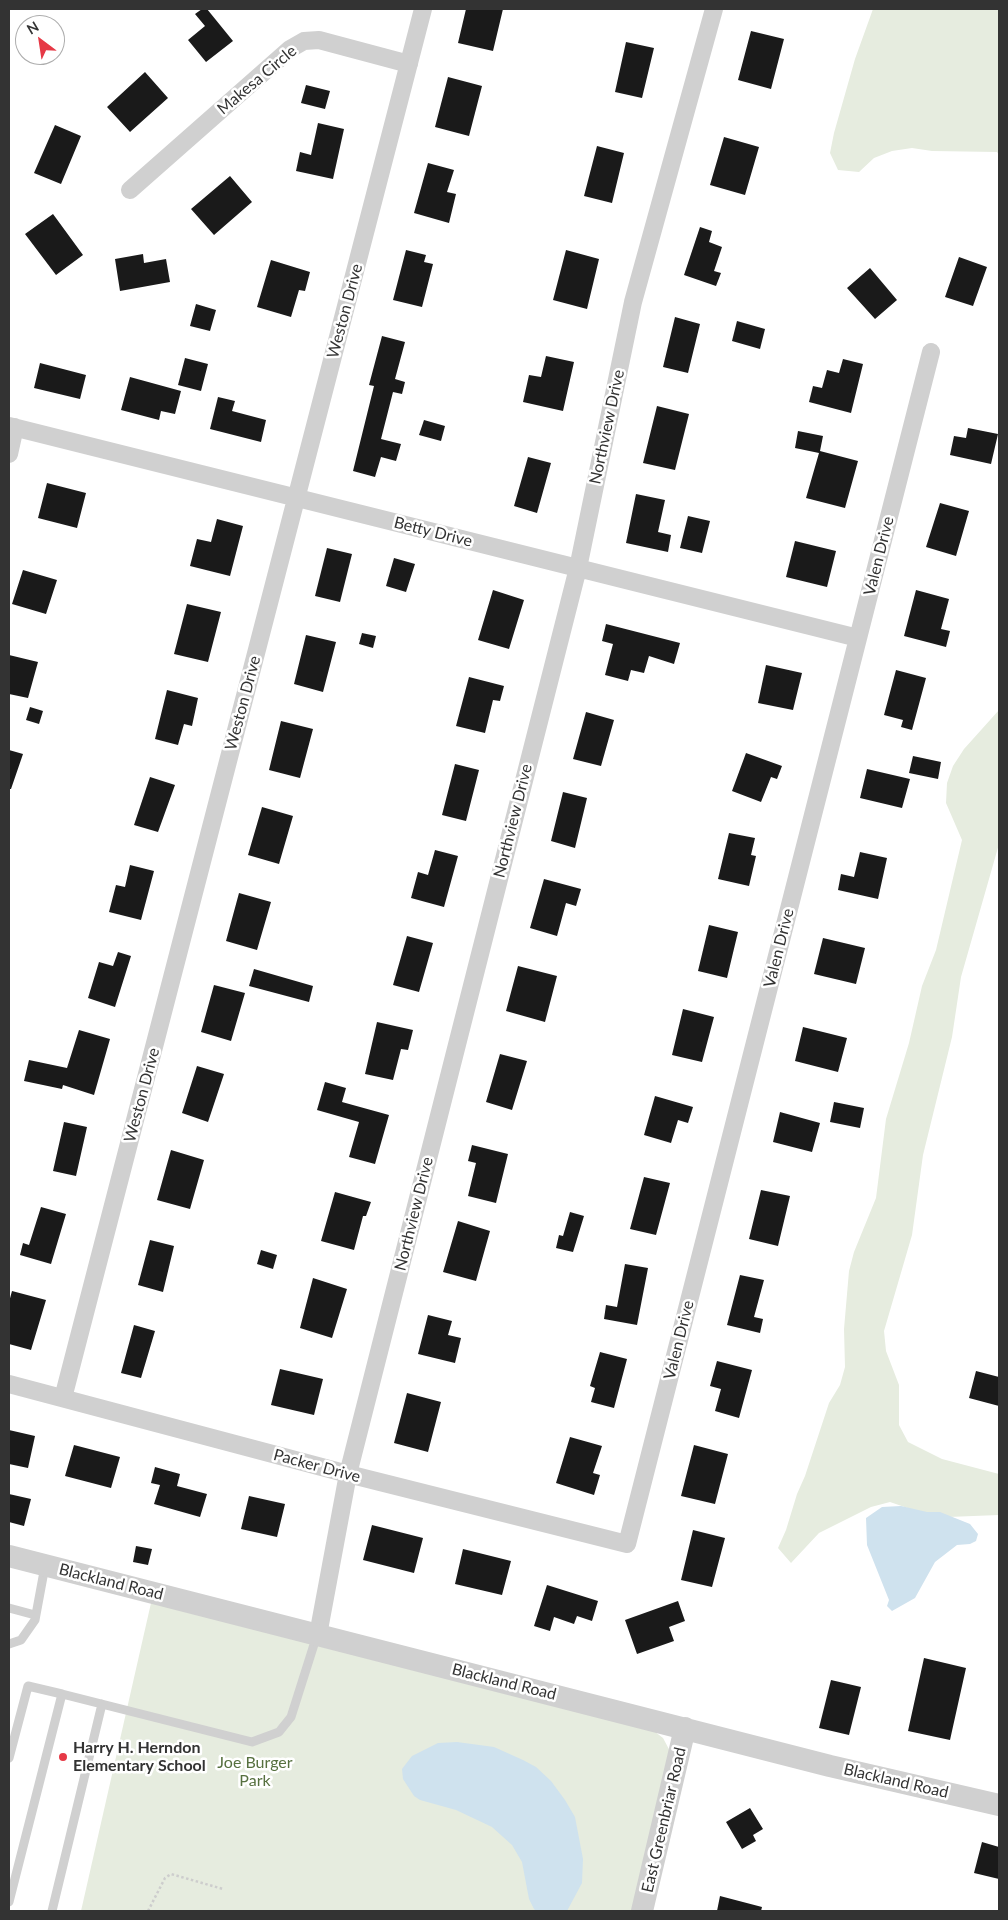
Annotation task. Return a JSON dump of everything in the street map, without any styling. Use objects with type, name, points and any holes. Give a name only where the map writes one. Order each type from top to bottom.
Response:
[{"type":"street","name":"Weston Drive","points":[[63,1398],[423,9]]},
{"type":"street","name":"Northview Drive","points":[[318,1635],[348,1474],[578,568],[634,302],[714,9]]},
{"type":"street","name":"Makesa Circle","points":[[130,190],[290,49],[304,41],[319,40],[409,64]]},
{"type":"street","name":"Valen Drive","points":[[627,1544],[931,352]]},
{"type":"street","name":"Betty Drive","points":[[12,426],[858,638]]},
{"type":"street","points":[[9,454],[12,426]]},
{"type":"street","name":"Packer Drive","points":[[9,1384],[348,1474],[627,1544]]},
{"type":"street","name":"Blackland Road","points":[[9,1556],[685,1728],[999,1805]]},
{"type":"street","name":"East Greenbriar Road","points":[[642,1911],[685,1728]]},
{"type":"lane","points":[[9,1644],[21,1640],[35,1620],[45,1565]]},
{"type":"lane","points":[[9,1608],[35,1615]]},
{"type":"lane","points":[[9,1758],[28,1686],[252,1742],[279,1732],[291,1717],[318,1635]]},
{"type":"lane","points":[[9,1902],[62,1694]]},
{"type":"lane","points":[[52,1911],[102,1704]]},
{"type":"path","points":[[148,1911],[165,1878],[171,1874],[224,1889]]},
{"type":"green space","points":[[873,9],[999,9],[999,155],[997,152],[932,151],[912,148],[892,151],[874,158],[859,172],[838,170],[830,153],[834,133],[855,59]]},
{"type":"green space","points":[[999,710],[999,844],[961,977],[952,1037],[923,1155],[912,1235],[884,1331],[886,1351],[899,1385],[899,1425],[908,1442],[942,1459],[999,1474],[999,1515],[948,1517],[928,1515],[890,1502],[871,1507],[819,1533],[791,1563],[778,1548],[805,1476],[829,1403],[840,1385],[845,1367],[844,1329],[849,1271],[854,1252],[876,1198],[886,1119],[909,1043],[922,986],[936,950],[962,840],[946,803],[947,783],[953,766],[964,749]]},
{"type":"green space","name":"Joe Burger Park","points":[[151,1603],[654,1731],[663,1738],[671,1753],[634,1911],[81,1911]]},
{"type":"water","points":[[901,1506],[927,1512],[940,1512],[970,1524],[978,1534],[976,1541],[970,1544],[957,1545],[935,1562],[915,1598],[892,1611],[887,1606],[889,1600],[867,1545],[866,1518],[882,1507]]},
{"type":"water","points":[[457,1742],[494,1747],[523,1760],[536,1767],[551,1781],[565,1800],[575,1817],[583,1859],[582,1883],[567,1911],[536,1911],[534,1909],[529,1899],[522,1862],[512,1845],[492,1827],[456,1810],[420,1800],[414,1796],[403,1779],[402,1769],[412,1756],[438,1743]]},
{"type":"building","points":[[202,9],[207,9],[233,41],[206,62],[188,40],[205,26],[195,14]]},
{"type":"building","points":[[466,9],[503,9],[493,51],[458,43]]},
{"type":"building","points":[[751,31],[784,39],[771,89],[738,80]]},
{"type":"building","points":[[626,42],[654,48],[642,98],[615,92]]},
{"type":"building","points":[[145,72],[168,98],[130,132],[107,107]]},
{"type":"building","points":[[448,77],[482,86],[469,136],[435,127]]},
{"type":"building","points":[[306,85],[330,91],[325,109],[301,103]]},
{"type":"building","points":[[318,123],[344,129],[333,179],[296,171],[300,152],[311,155]]},
{"type":"building","points":[[55,125],[81,136],[61,184],[34,173]]},
{"type":"building","points":[[724,137],[759,147],[745,195],[710,185]]},
{"type":"building","points":[[597,146],[624,153],[612,203],[584,196]]},
{"type":"building","points":[[428,163],[454,170],[447,192],[456,194],[449,223],[414,213]]},
{"type":"building","points":[[230,176],[252,202],[214,235],[191,209]]},
{"type":"building","points":[[53,214],[83,255],[56,275],[25,234]]},
{"type":"building","points":[[700,227],[712,231],[709,242],[722,247],[714,271],[721,273],[716,286],[684,275]]},
{"type":"building","points":[[406,250],[426,255],[424,262],[433,264],[422,307],[393,300]]},
{"type":"building","points":[[566,250],[599,259],[587,309],[553,300]]},
{"type":"building","points":[[143,254],[144,263],[166,259],[170,282],[120,291],[115,259]]},
{"type":"building","points":[[959,257],[987,267],[973,306],[945,297]]},
{"type":"building","points":[[271,260],[310,272],[305,291],[299,290],[291,317],[257,307]]},
{"type":"building","points":[[870,268],[897,300],[875,319],[847,288]]},
{"type":"building","points":[[196,304],[216,310],[210,331],[190,326]]},
{"type":"building","points":[[675,317],[700,324],[688,373],[663,367]]},
{"type":"building","points":[[737,321],[765,329],[760,349],[732,341]]},
{"type":"building","points":[[382,336],[405,342],[395,379],[405,382],[402,394],[393,392],[381,439],[401,444],[396,461],[381,457],[375,477],[353,471],[374,386],[369,385]]},
{"type":"building","points":[[546,356],[574,362],[563,411],[523,402],[529,375],[541,377]]},
{"type":"building","points":[[185,358],[208,364],[201,391],[178,385]]},
{"type":"building","points":[[843,359],[863,364],[851,413],[809,402],[813,386],[822,388],[827,370],[839,373]]},
{"type":"building","points":[[40,363],[86,375],[80,399],[34,388]]},
{"type":"building","points":[[130,377],[181,391],[175,414],[161,411],[159,420],[121,410]]},
{"type":"building","points":[[218,397],[235,401],[232,411],[266,420],[261,442],[210,429]]},
{"type":"building","points":[[657,406],[689,414],[675,470],[643,463]]},
{"type":"building","points":[[424,420],[445,426],[441,441],[419,435]]},
{"type":"building","points":[[968,428],[998,434],[991,464],[950,455],[954,436],[966,438]]},
{"type":"building","points":[[798,431],[823,436],[820,451],[858,461],[845,508],[806,498],[819,453],[795,448]]},
{"type":"building","points":[[528,457],[551,463],[537,513],[514,506]]},
{"type":"building","points":[[47,483],[86,493],[77,528],[38,518]]},
{"type":"building","points":[[636,494],[665,500],[658,532],[671,535],[668,552],[626,543]]},
{"type":"building","points":[[940,503],[969,511],[956,556],[926,547]]},
{"type":"building","points":[[688,516],[710,521],[702,553],[680,548]]},
{"type":"building","points":[[217,519],[243,526],[230,576],[190,566],[197,539],[211,542]]},
{"type":"building","points":[[795,541],[836,551],[827,587],[786,577]]},
{"type":"building","points":[[327,548],[352,554],[340,602],[315,596]]},
{"type":"building","points":[[394,558],[415,564],[406,592],[386,586]]},
{"type":"building","points":[[23,570],[57,580],[46,614],[12,604]]},
{"type":"building","points":[[493,590],[524,600],[509,649],[478,640]]},
{"type":"building","points":[[916,590],[949,599],[941,629],[950,631],[946,647],[904,636]]},
{"type":"building","points":[[187,604],[221,612],[208,662],[174,654]]},
{"type":"building","points":[[606,624],[680,643],[674,664],[649,656],[644,673],[631,670],[628,681],[605,675],[613,644],[602,641]]},
{"type":"building","points":[[362,633],[376,636],[373,648],[359,644]]},
{"type":"building","points":[[306,635],[336,642],[323,692],[294,684]]},
{"type":"building","points":[[9,655],[38,662],[28,698],[9,694]]},
{"type":"building","points":[[766,665],[802,673],[793,710],[758,703]]},
{"type":"building","points":[[896,670],[926,678],[912,730],[901,727],[903,720],[884,715]]},
{"type":"building","points":[[469,677],[504,686],[500,701],[493,700],[485,733],[456,726]]},
{"type":"building","points":[[167,690],[198,698],[192,726],[184,724],[178,745],[155,739]]},
{"type":"building","points":[[30,707],[43,711],[39,724],[26,720]]},
{"type":"building","points":[[586,712],[614,720],[601,766],[573,759]]},
{"type":"building","points":[[281,721],[313,729],[300,778],[269,770]]},
{"type":"building","points":[[9,750],[23,754],[11,789],[9,789]]},
{"type":"building","points":[[746,753],[782,766],[777,779],[771,777],[761,802],[732,791]]},
{"type":"building","points":[[913,756],[941,762],[938,779],[909,773]]},
{"type":"building","points":[[455,764],[479,770],[466,821],[442,815]]},
{"type":"building","points":[[867,769],[910,779],[902,808],[860,798]]},
{"type":"building","points":[[150,777],[175,785],[158,832],[134,825]]},
{"type":"building","points":[[563,792],[587,798],[575,848],[551,841]]},
{"type":"building","points":[[262,807],[293,816],[279,864],[248,855]]},
{"type":"building","points":[[729,833],[755,838],[751,855],[756,856],[749,886],[718,879]]},
{"type":"building","points":[[435,850],[458,856],[444,907],[411,898],[418,872],[428,875]]},
{"type":"building","points":[[860,852],[887,858],[878,899],[838,890],[841,874],[854,877]]},
{"type":"building","points":[[130,865],[154,871],[141,920],[109,912],[116,885],[125,887]]},
{"type":"building","points":[[544,879],[581,889],[576,906],[566,903],[557,936],[530,928]]},
{"type":"building","points":[[239,893],[271,902],[257,950],[226,941]]},
{"type":"building","points":[[709,925],[738,932],[727,978],[698,971]]},
{"type":"building","points":[[407,936],[433,943],[419,992],[393,985]]},
{"type":"building","points":[[823,938],[865,948],[856,984],[814,974]]},
{"type":"building","points":[[118,952],[131,956],[115,1007],[88,998],[99,962],[113,966]]},
{"type":"building","points":[[518,966],[557,976],[545,1022],[506,1011]]},
{"type":"building","points":[[254,969],[313,986],[309,1002],[249,986]]},
{"type":"building","points":[[214,985],[245,993],[231,1041],[201,1032]]},
{"type":"building","points":[[683,1009],[714,1017],[702,1062],[672,1055]]},
{"type":"building","points":[[377,1022],[413,1030],[408,1050],[401,1049],[393,1080],[365,1074]]},
{"type":"building","points":[[803,1027],[847,1038],[838,1072],[795,1061]]},
{"type":"building","points":[[79,1030],[110,1039],[94,1095],[63,1085],[62,1089],[24,1081],[29,1060],[67,1068]]},
{"type":"building","points":[[500,1054],[527,1061],[512,1110],[486,1102]]},
{"type":"building","points":[[197,1066],[224,1074],[208,1122],[182,1113]]},
{"type":"building","points":[[325,1082],[346,1088],[342,1102],[389,1115],[375,1164],[349,1157],[359,1122],[317,1110]]},
{"type":"building","points":[[655,1096],[693,1107],[688,1123],[678,1120],[671,1143],[644,1135]]},
{"type":"building","points":[[834,1102],[864,1108],[860,1128],[830,1122]]},
{"type":"building","points":[[780,1112],[820,1123],[812,1152],[773,1142]]},
{"type":"building","points":[[64,1122],[87,1127],[76,1176],[53,1171]]},
{"type":"building","points":[[472,1145],[508,1154],[496,1203],[468,1196],[476,1163],[468,1161]]},
{"type":"building","points":[[171,1150],[204,1160],[190,1209],[157,1200]]},
{"type":"building","points":[[644,1177],[670,1183],[656,1235],[630,1229]]},
{"type":"building","points":[[761,1190],[790,1196],[778,1246],[749,1239]]},
{"type":"building","points":[[335,1192],[371,1202],[366,1216],[363,1216],[354,1250],[321,1241]]},
{"type":"building","points":[[41,1207],[66,1214],[51,1264],[20,1255],[23,1243],[29,1245]]},
{"type":"building","points":[[570,1212],[584,1216],[573,1252],[556,1248],[559,1235],[563,1236]]},
{"type":"building","points":[[458,1221],[490,1231],[476,1281],[443,1272]]},
{"type":"building","points":[[150,1240],[174,1246],[163,1292],[138,1285]]},
{"type":"building","points":[[261,1250],[277,1255],[273,1269],[257,1264]]},
{"type":"building","points":[[625,1264],[648,1268],[637,1325],[604,1319],[606,1305],[617,1307]]},
{"type":"building","points":[[740,1275],[764,1280],[754,1317],[763,1319],[760,1333],[727,1325]]},
{"type":"building","points":[[313,1278],[347,1289],[332,1338],[300,1328]]},
{"type":"building","points":[[12,1291],[46,1300],[31,1350],[9,1344],[9,1302]]},
{"type":"building","points":[[428,1315],[452,1321],[448,1335],[461,1338],[455,1363],[418,1354]]},
{"type":"building","points":[[134,1325],[155,1331],[141,1378],[121,1373]]},
{"type":"building","points":[[600,1352],[627,1359],[614,1408],[591,1402],[595,1388],[590,1386]]},
{"type":"building","points":[[717,1361],[752,1370],[739,1418],[715,1411],[721,1389],[710,1386]]},
{"type":"building","points":[[280,1369],[323,1379],[314,1415],[271,1405]]},
{"type":"building","points":[[976,1371],[999,1377],[999,1406],[969,1398]]},
{"type":"building","points":[[407,1393],[441,1402],[428,1452],[394,1443]]},
{"type":"building","points":[[9,1430],[35,1436],[28,1468],[9,1464]]},
{"type":"building","points":[[570,1437],[602,1446],[593,1473],[600,1475],[594,1495],[556,1483]]},
{"type":"building","points":[[74,1445],[120,1457],[111,1488],[65,1476]]},
{"type":"building","points":[[694,1445],[728,1454],[715,1504],[681,1496]]},
{"type":"building","points":[[155,1467],[180,1474],[177,1486],[207,1494],[200,1517],[154,1504],[160,1485],[151,1483]]},
{"type":"building","points":[[9,1494],[31,1499],[24,1526],[9,1522]]},
{"type":"building","points":[[249,1496],[285,1504],[277,1537],[241,1529]]},
{"type":"building","points":[[372,1525],[423,1538],[414,1573],[363,1560]]},
{"type":"building","points":[[693,1530],[725,1538],[712,1587],[681,1580]]},
{"type":"building","points":[[136,1546],[152,1549],[148,1565],[133,1562]]},
{"type":"building","points":[[463,1549],[511,1561],[502,1595],[455,1584]]},
{"type":"building","points":[[547,1585],[598,1601],[592,1621],[577,1616],[574,1624],[554,1617],[550,1631],[534,1626]]},
{"type":"building","points":[[678,1601],[685,1621],[669,1627],[674,1641],[637,1654],[625,1620]]},
{"type":"building","points":[[924,1658],[966,1668],[950,1740],[908,1731]]},
{"type":"building","points":[[831,1680],[861,1687],[849,1735],[819,1728]]},
{"type":"building","points":[[750,1808],[763,1829],[753,1835],[756,1841],[742,1849],[726,1822]]},
{"type":"building","points":[[982,1842],[999,1847],[999,1879],[974,1873]]},
{"type":"building","points":[[720,1896],[762,1907],[761,1911],[717,1911]]},
{"type":"place","name":"Harry H. Herndon Elementary School","points":[[63,1757]]}]
